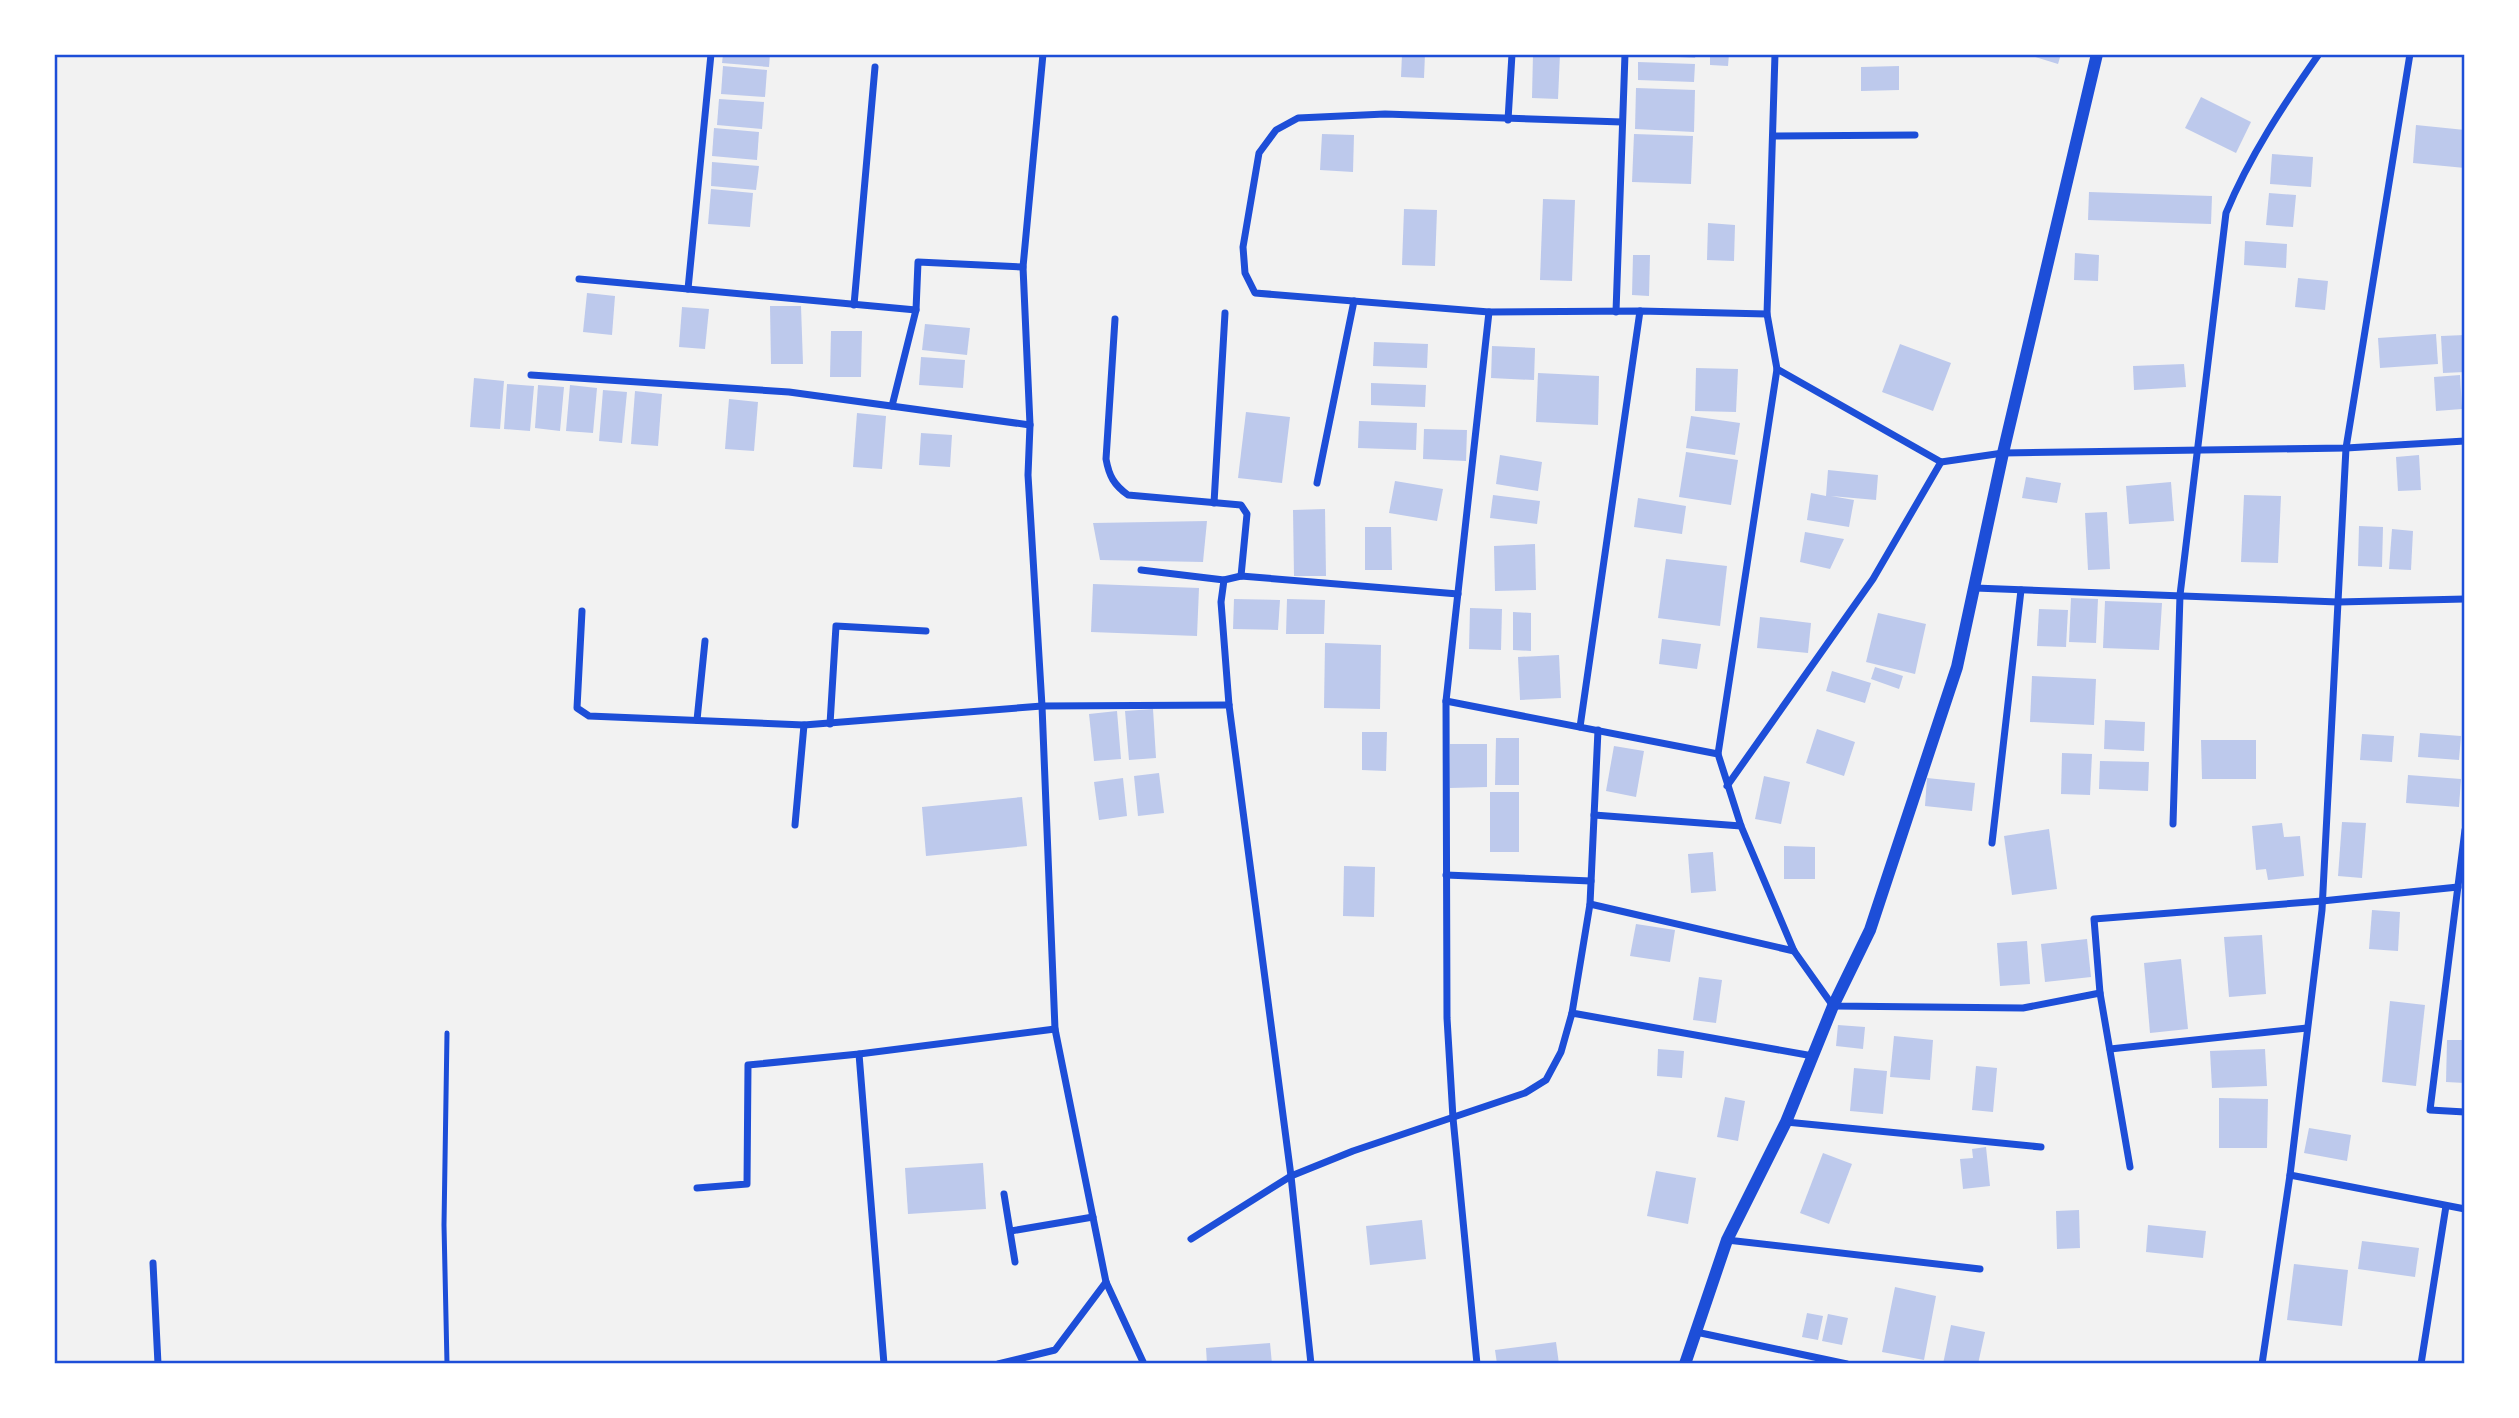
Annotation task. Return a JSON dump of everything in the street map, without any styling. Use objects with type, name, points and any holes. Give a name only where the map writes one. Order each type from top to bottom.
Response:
[{"type":"street","points":[[688,289],[711,54]]},
{"type":"street","points":[[1043,54],[1023,267],[1030,425],[1028,475],[1042,706],[1055,1029],[1106,1282],[1144,1364]]},
{"type":"street","points":[[1508,120],[1512,54]]},
{"type":"street","points":[[1616,312],[1625,54]]},
{"type":"street","points":[[1775,54],[1767,314],[1777,369],[1718,754],[1741,827],[1794,951],[1833,1006]]},
{"type":"street","points":[[1685,1364],[1727,1240],[1786,1122],[1833,1006],[1870,930],[1957,667],[2003,453],[2097,54]]},
{"type":"street","points":[[2173,824],[2180,595],[2226,213],[2272,126],[2319,54]]},
{"type":"street","points":[[2262,1364],[2290,1175],[2322,901],[2346,448],[2410,54]]},
{"type":"street","points":[[854,305],[875,67]]},
{"type":"street","points":[[1622,122],[1385,114],[1298,118],[1276,130],[1259,153],[1243,247],[1245,273],[1255,293],[1489,312],[1767,314]]},
{"type":"street","points":[[1773,136],[1915,135]]},
{"type":"street","points":[[892,406],[916,310],[918,262],[1023,267]]},
{"type":"street","points":[[579,279],[916,310]]},
{"type":"street","points":[[1317,483],[1354,301]]},
{"type":"street","points":[[1580,727],[1640,311]]},
{"type":"street","points":[[1477,1364],[1447,1018],[1446,701],[1489,312]]},
{"type":"street","points":[[1214,503],[1225,313]]},
{"type":"street","points":[[1115,319],[1106,459],[1116,487],[1128,495],[1241,505],[1247,514],[1241,576]]},
{"type":"street","points":[[1777,369],[1941,462],[2003,453],[2346,448],[2465,441]]},
{"type":"street","points":[[531,375],[789,392],[1030,425]]},
{"type":"street","points":[[1727,786],[1872,579],[1941,462]]},
{"type":"street","points":[[1141,570],[1224,580],[1241,576],[1458,593]]},
{"type":"street","points":[[1224,580],[1221,602],[1229,705],[1291,1175],[1311,1364]]},
{"type":"street","points":[[1975,588],[2338,602],[2465,599]]},
{"type":"street","points":[[1992,843],[2021,590]]},
{"type":"street","points":[[582,611],[577,708],[589,716],[804,725],[1042,706],[1229,705]]},
{"type":"street","points":[[830,724],[836,626],[926,631]]},
{"type":"street","points":[[697,720],[705,641]]},
{"type":"street","points":[[1446,701],[1718,754]]},
{"type":"street","points":[[795,825],[804,725]]},
{"type":"street","points":[[1191,1239],[1291,1175],[1353,1151],[1525,1093],[1546,1080],[1562,1052],[1572,1013],[1590,904],[1598,730]]},
{"type":"street","points":[[1594,815],[1741,827]]},
{"type":"street","points":[[2465,830],[2430,1110],[2465,1112]]},
{"type":"street","points":[[1446,875],[1591,880]]},
{"type":"street","points":[[2130,1167],[2100,993],[2094,919],[2458,887]]},
{"type":"street","points":[[1590,904],[1794,951]]},
{"type":"street","points":[[1833,1006],[2024,1008],[2100,993]]},
{"type":"street","points":[[1572,1013],[1814,1056]]},
{"type":"street","points":[[2110,1049],[2307,1028]]},
{"type":"street","points":[[698,1188],[747,1184],[748,1065],[859,1055],[1055,1029]]},
{"type":"street","points":[[859,1055],[884,1364]]},
{"type":"street","points":[[1786,1122],[2041,1147]]},
{"type":"street","points":[[2290,1175],[2465,1209]]},
{"type":"street","points":[[1004,1194],[1015,1262]]},
{"type":"street","points":[[2421,1364],[2446,1206]]},
{"type":"street","points":[[1011,1231],[1093,1217]]},
{"type":"street","points":[[1727,1240],[1980,1269]]},
{"type":"street","points":[[153,1263],[158,1364]]},
{"type":"street","points":[[998,1364],[1055,1349],[1106,1282]]},
{"type":"street","points":[[1696,1332],[1847,1364]]},
{"type":"lane","points":[[447,1033],[444,1225],[447,1364]]},
{"type":"building","points":[[723,54],[770,54],[769,67],[722,63]]},
{"type":"building","points":[[1402,54],[1425,54],[1424,78],[1401,77]]},
{"type":"building","points":[[1533,54],[1560,54],[1558,99],[1532,98]]},
{"type":"building","points":[[1661,54],[1696,54],[1695,58]]},
{"type":"building","points":[[1710,54],[1729,54],[1728,66],[1710,65]]},
{"type":"building","points":[[2025,54],[2061,54],[2058,64]]},
{"type":"building","points":[[1638,62],[1695,64],[1694,82],[1638,80]]},
{"type":"building","points":[[723,66],[767,70],[765,97],[721,94]]},
{"type":"building","points":[[1899,66],[1899,90],[1861,91],[1861,67]]},
{"type":"building","points":[[1636,88],[1695,90],[1694,132],[1635,129]]},
{"type":"building","points":[[2201,97],[2251,122],[2236,153],[2185,128]]},
{"type":"building","points":[[719,99],[764,102],[762,129],[717,125]]},
{"type":"building","points":[[2416,125],[2465,130],[2465,168],[2413,163]]},
{"type":"building","points":[[714,128],[759,132],[757,160],[712,156]]},
{"type":"building","points":[[1322,134],[1354,135],[1353,172],[1320,170]]},
{"type":"building","points":[[1634,134],[1693,136],[1691,184],[1632,182]]},
{"type":"building","points":[[2272,154],[2313,157],[2311,187],[2270,184]]},
{"type":"building","points":[[712,162],[759,166],[756,190],[711,186]]},
{"type":"building","points":[[711,189],[753,193],[750,227],[708,224]]},
{"type":"building","points":[[2089,192],[2212,196],[2211,224],[2088,220]]},
{"type":"building","points":[[2269,193],[2296,195],[2293,227],[2266,225]]},
{"type":"building","points":[[1543,199],[1575,200],[1572,281],[1540,280]]},
{"type":"building","points":[[1404,209],[1437,210],[1435,266],[1402,265]]},
{"type":"building","points":[[1708,223],[1735,225],[1734,261],[1707,260]]},
{"type":"building","points":[[2245,241],[2287,244],[2286,268],[2244,265]]},
{"type":"building","points":[[2075,253],[2099,255],[2098,281],[2074,280]]},
{"type":"building","points":[[1633,255],[1650,255],[1649,296],[1632,295]]},
{"type":"building","points":[[2298,278],[2328,281],[2325,310],[2295,307]]},
{"type":"building","points":[[587,293],[615,296],[612,335],[583,332]]},
{"type":"building","points":[[770,306],[801,306],[803,364],[771,364]]},
{"type":"building","points":[[682,307],[709,309],[705,349],[679,347]]},
{"type":"building","points":[[925,324],[970,328],[967,355],[922,350]]},
{"type":"building","points":[[831,331],[862,331],[861,377],[830,377]]},
{"type":"building","points":[[2436,334],[2438,364],[2380,368],[2378,338]]},
{"type":"building","points":[[2465,335],[2465,372],[2443,373],[2441,336]]},
{"type":"building","points":[[1374,342],[1428,344],[1427,368],[1373,366]]},
{"type":"building","points":[[1900,344],[1951,363],[1933,411],[1882,392]]},
{"type":"building","points":[[1492,346],[1535,348],[1534,380],[1491,378]]},
{"type":"building","points":[[921,357],[965,360],[963,388],[919,385]]},
{"type":"building","points":[[2184,364],[2186,387],[2134,390],[2133,366]]},
{"type":"building","points":[[1696,368],[1738,369],[1736,412],[1695,411]]},
{"type":"building","points":[[1538,373],[1599,376],[1598,425],[1536,422]]},
{"type":"building","points":[[2460,375],[2462,409],[2436,411],[2434,377]]},
{"type":"building","points":[[474,378],[504,381],[500,429],[470,427]]},
{"type":"building","points":[[1371,383],[1426,385],[1425,407],[1371,405]]},
{"type":"building","points":[[507,384],[534,386],[530,431],[504,429]]},
{"type":"building","points":[[538,385],[564,387],[560,431],[535,428]]},
{"type":"building","points":[[570,385],[597,388],[593,433],[566,431]]},
{"type":"building","points":[[603,390],[627,392],[622,443],[599,441]]},
{"type":"building","points":[[635,391],[662,394],[658,446],[631,444]]},
{"type":"building","points":[[729,399],[758,402],[754,451],[725,449]]},
{"type":"building","points":[[1246,412],[1290,417],[1282,483],[1238,478]]},
{"type":"building","points":[[857,413],[886,416],[882,469],[853,467]]},
{"type":"building","points":[[1691,416],[1740,423],[1735,455],[1686,448]]},
{"type":"building","points":[[1359,421],[1417,423],[1416,450],[1358,448]]},
{"type":"building","points":[[1424,429],[1467,430],[1466,461],[1423,459]]},
{"type":"building","points":[[921,433],[952,435],[950,467],[919,465]]},
{"type":"building","points":[[1686,452],[1738,460],[1731,505],[1679,497]]},
{"type":"building","points":[[1500,455],[1542,462],[1538,491],[1496,484]]},
{"type":"building","points":[[2419,455],[2421,490],[2398,491],[2396,457]]},
{"type":"building","points":[[1828,470],[1878,475],[1876,500],[1831,496],[1854,500],[1849,527],[1807,520],[1811,493],[1826,496]]},
{"type":"building","points":[[2026,477],[2061,483],[2057,503],[2022,498]]},
{"type":"building","points":[[1395,481],[1443,489],[1437,521],[1389,513]]},
{"type":"building","points":[[2171,482],[2174,521],[2129,524],[2126,486]]},
{"type":"building","points":[[1493,495],[1540,501],[1537,524],[1490,518]]},
{"type":"building","points":[[2244,495],[2281,496],[2278,563],[2241,562]]},
{"type":"building","points":[[1638,498],[1686,506],[1682,534],[1634,527]]},
{"type":"building","points":[[1325,509],[1326,576],[1294,576],[1293,510]]},
{"type":"building","points":[[2107,512],[2110,569],[2088,570],[2085,513]]},
{"type":"building","points":[[1207,521],[1203,562],[1100,560],[1093,523]]},
{"type":"building","points":[[2359,526],[2383,527],[2382,567],[2358,566]]},
{"type":"building","points":[[1365,527],[1391,527],[1392,570],[1365,570]]},
{"type":"building","points":[[2392,529],[2413,531],[2411,570],[2389,569]]},
{"type":"building","points":[[1805,532],[1844,539],[1830,569],[1800,562]]},
{"type":"building","points":[[1535,544],[1536,590],[1495,591],[1494,546]]},
{"type":"building","points":[[1666,559],[1727,566],[1720,626],[1658,618]]},
{"type":"building","points":[[1093,584],[1199,588],[1197,636],[1091,632]]},
{"type":"building","points":[[2071,598],[2098,599],[2096,643],[2069,642]]},
{"type":"building","points":[[1234,599],[1280,600],[1278,630],[1233,629]]},
{"type":"building","points":[[1287,599],[1325,600],[1324,634],[1286,634]]},
{"type":"building","points":[[2105,601],[2162,603],[2159,650],[2103,648]]},
{"type":"building","points":[[1470,608],[1502,609],[1501,650],[1469,649]]},
{"type":"building","points":[[2039,609],[2068,610],[2066,647],[2037,646]]},
{"type":"building","points":[[1513,612],[1531,613],[1531,651],[1513,650]]},
{"type":"building","points":[[1878,613],[1926,624],[1915,674],[1866,662]]},
{"type":"building","points":[[1760,617],[1811,623],[1808,653],[1757,648]]},
{"type":"building","points":[[1662,639],[1701,644],[1697,669],[1659,664]]},
{"type":"building","points":[[1325,643],[1381,645],[1380,709],[1324,708]]},
{"type":"building","points":[[1559,655],[1561,698],[1520,700],[1518,657]]},
{"type":"building","points":[[1875,667],[1903,676],[1899,689],[1871,679]]},
{"type":"building","points":[[1832,671],[1871,683],[1865,703],[1826,691]]},
{"type":"building","points":[[2032,676],[2096,679],[2094,725],[2030,722]]},
{"type":"building","points":[[1153,709],[1156,758],[1129,760],[1125,711]]},
{"type":"building","points":[[1117,711],[1121,759],[1094,761],[1089,714]]},
{"type":"building","points":[[2105,720],[2145,722],[2144,751],[2104,749]]},
{"type":"building","points":[[1817,729],[1855,742],[1844,776],[1806,763]]},
{"type":"building","points":[[1362,732],[1387,732],[1386,771],[1362,770]]},
{"type":"building","points":[[2420,733],[2461,736],[2459,760],[2418,757]]},
{"type":"building","points":[[2362,734],[2394,736],[2392,762],[2360,760]]},
{"type":"building","points":[[1496,738],[1519,738],[1519,785],[1495,785]]},
{"type":"building","points":[[2201,740],[2256,740],[2256,779],[2202,779]]},
{"type":"building","points":[[1450,744],[1487,744],[1487,787],[1450,788]]},
{"type":"building","points":[[1614,746],[1644,751],[1636,797],[1606,791]]},
{"type":"building","points":[[2062,753],[2092,754],[2090,795],[2061,794]]},
{"type":"building","points":[[2100,761],[2149,762],[2148,791],[2099,789]]},
{"type":"building","points":[[1159,773],[1164,813],[1138,816],[1134,776]]},
{"type":"building","points":[[2408,775],[2461,779],[2459,807],[2406,803]]},
{"type":"building","points":[[1764,776],[1790,782],[1781,824],[1755,819]]},
{"type":"building","points":[[1123,778],[1127,816],[1099,820],[1094,782]]},
{"type":"building","points":[[1927,778],[1975,783],[1972,811],[1925,806]]},
{"type":"building","points":[[1490,792],[1519,792],[1519,852],[1490,852]]},
{"type":"building","points":[[1022,797],[1027,846],[926,856],[922,807]]},
{"type":"building","points":[[2342,822],[2366,823],[2362,878],[2338,876]]},
{"type":"building","points":[[2282,823],[2284,837],[2300,836],[2304,876],[2268,880],[2266,869],[2256,870],[2252,826]]},
{"type":"building","points":[[2049,829],[2057,889],[2012,895],[2004,836]]},
{"type":"building","points":[[1784,846],[1815,847],[1815,879],[1784,879]]},
{"type":"building","points":[[1713,852],[1716,891],[1691,893],[1688,854]]},
{"type":"building","points":[[1344,866],[1375,867],[1374,917],[1343,916]]},
{"type":"building","points":[[2372,910],[2400,912],[2398,951],[2369,949]]},
{"type":"building","points":[[1636,924],[1675,930],[1670,962],[1630,956]]},
{"type":"building","points":[[2262,935],[2266,994],[2229,997],[2224,937]]},
{"type":"building","points":[[2087,939],[2091,977],[2045,982],[2041,944]]},
{"type":"building","points":[[2027,941],[2030,984],[2000,986],[1997,943]]},
{"type":"building","points":[[2181,959],[2188,1029],[2150,1033],[2144,963]]},
{"type":"building","points":[[1699,977],[1722,980],[1716,1023],[1693,1020]]},
{"type":"building","points":[[2390,1001],[2425,1005],[2416,1086],[2382,1082]]},
{"type":"building","points":[[1838,1025],[1865,1027],[1863,1049],[1836,1046]]},
{"type":"building","points":[[1894,1036],[1933,1040],[1930,1080],[1890,1077]]},
{"type":"building","points":[[2447,1040],[2465,1040],[2465,1083],[2446,1082]]},
{"type":"building","points":[[1658,1049],[1684,1051],[1682,1078],[1657,1076]]},
{"type":"building","points":[[2265,1049],[2267,1086],[2212,1088],[2210,1051]]},
{"type":"building","points":[[1976,1066],[1997,1068],[1993,1112],[1972,1110]]},
{"type":"building","points":[[1854,1068],[1887,1071],[1883,1114],[1850,1111]]},
{"type":"building","points":[[1725,1097],[1745,1101],[1738,1141],[1717,1137]]},
{"type":"building","points":[[2219,1098],[2268,1099],[2267,1148],[2219,1148]]},
{"type":"building","points":[[2309,1128],[2351,1135],[2347,1161],[2304,1153]]},
{"type":"building","points":[[1986,1147],[1990,1186],[1963,1189],[1960,1159],[1973,1158],[1972,1149]]},
{"type":"building","points":[[1823,1153],[1852,1164],[1829,1224],[1800,1213]]},
{"type":"building","points":[[983,1163],[986,1209],[908,1214],[905,1168]]},
{"type":"building","points":[[1656,1171],[1696,1178],[1688,1224],[1647,1216]]},
{"type":"building","points":[[2079,1210],[2080,1248],[2057,1249],[2056,1211]]},
{"type":"building","points":[[1422,1220],[1426,1259],[1370,1265],[1366,1226]]},
{"type":"building","points":[[2148,1225],[2206,1231],[2203,1258],[2146,1252]]},
{"type":"building","points":[[2362,1241],[2419,1248],[2415,1277],[2358,1269]]},
{"type":"building","points":[[2294,1264],[2348,1270],[2342,1326],[2287,1320]]},
{"type":"building","points":[[1895,1287],[1936,1296],[1924,1360],[1882,1352]]},
{"type":"building","points":[[1807,1313],[1823,1316],[1818,1340],[1802,1337]]},
{"type":"building","points":[[1828,1314],[1848,1318],[1842,1345],[1822,1341]]},
{"type":"building","points":[[1951,1325],[1985,1332],[1978,1364],[1943,1364]]},
{"type":"building","points":[[1556,1342],[1559,1364],[1497,1364],[1495,1350]]},
{"type":"building","points":[[1270,1343],[1272,1364],[1207,1364],[1206,1348]]}]
